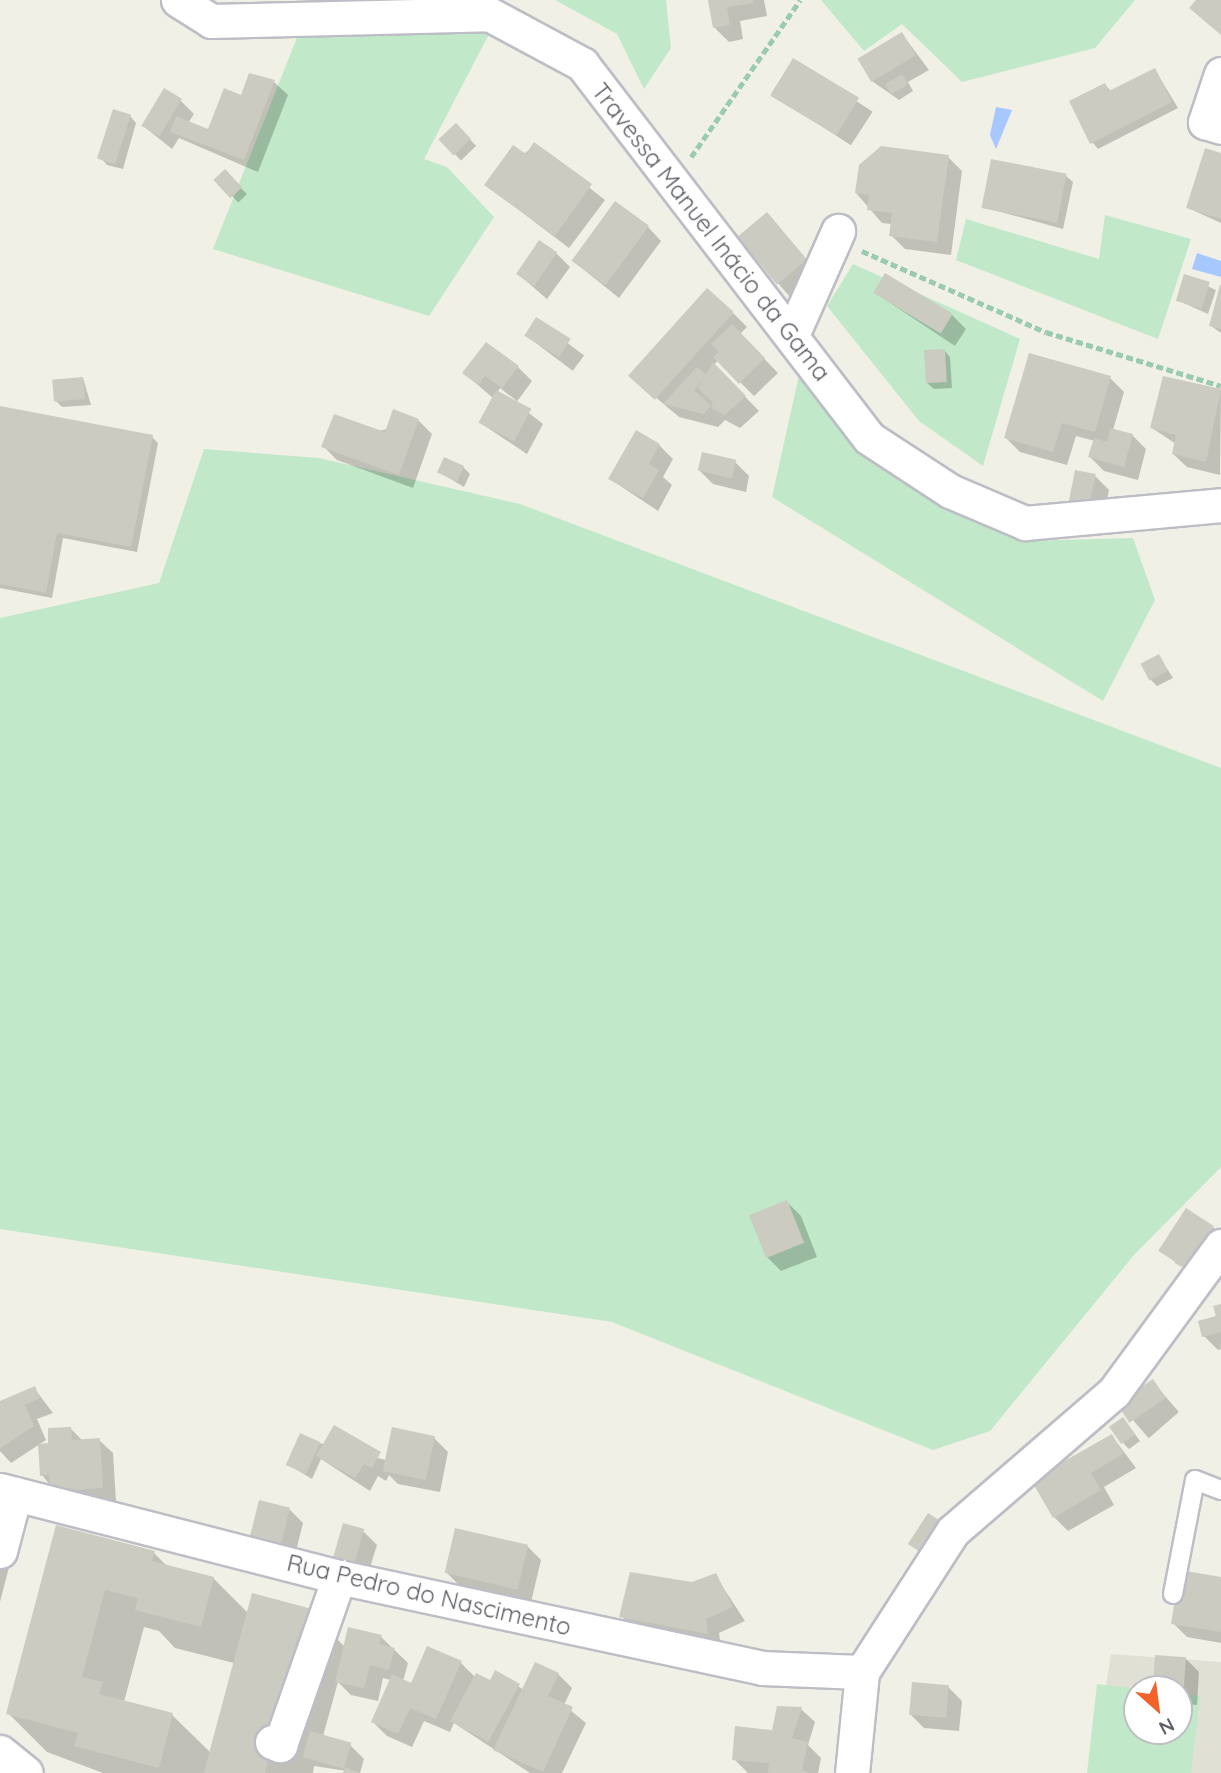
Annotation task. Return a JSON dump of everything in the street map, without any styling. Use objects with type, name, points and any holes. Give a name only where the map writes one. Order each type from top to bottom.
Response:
[{"type":"street","name":"Travessa Manuel Inácio da Gama","points":[[178,0],[211,22],[489,14],[582,64],[674,180],[869,438],[950,491],[1025,523],[1221,505]]},
{"type":"street","points":[[1221,74],[1205,122],[1221,127]]},
{"type":"street","points":[[792,335],[836,235]]},
{"type":"street","points":[[852,1773],[862,1672],[953,1531],[1114,1392],[1221,1245]]},
{"type":"street","points":[[0,1551],[8,1492]]},
{"type":"street","name":"Rua Pedro do Nascimento","points":[[8,1492],[339,1577],[762,1668],[862,1672]]},
{"type":"street","points":[[272,1742],[280,1745],[339,1577]]},
{"type":"street","points":[[0,1752],[26,1773]]},
{"type":"lane","points":[[1173,1594],[1195,1480],[1221,1490]]},
{"type":"path","points":[[674,180],[800,0]]},
{"type":"path","points":[[836,235],[1046,332],[1221,386]]},
{"type":"shaded area","points":[[1111,1654],[1221,1662],[1221,1773],[1092,1773]]},
{"type":"green space","points":[[555,0],[666,0],[671,48],[644,89],[617,34]]},
{"type":"green space","points":[[821,0],[1135,0],[1095,48],[962,82],[902,24],[864,51]]},
{"type":"green space","points":[[300,30],[489,34],[424,159],[447,167],[494,217],[429,316],[213,249]]},
{"type":"green space","points":[[1105,215],[1191,239],[1158,339],[956,260],[966,219],[1099,259]]},
{"type":"green space","points":[[853,264],[1020,339],[983,466],[919,421],[827,306]]},
{"type":"green space","points":[[801,366],[955,509],[1024,541],[1133,538],[1155,600],[1103,701],[772,497]]},
{"type":"green space","points":[[204,449],[319,458],[520,504],[1221,768],[1221,1167],[1134,1255],[990,1431],[933,1450],[612,1322],[0,1229],[0,618],[159,583]]},
{"type":"green space","points":[[1097,1684],[1123,1687],[1123,1745],[1193,1745],[1193,1695],[1200,1696],[1191,1773],[1087,1773]]},
{"type":"water","points":[[996,107],[1012,110],[996,149],[990,135]]},
{"type":"water","points":[[1197,253],[1221,261],[1221,277],[1192,269]]},
{"type":"building","points":[[708,0],[753,0],[754,3],[727,7],[730,25],[713,28]]},
{"type":"building","points":[[1196,0],[1221,0],[1221,35],[1189,8]]},
{"type":"building","points":[[902,32],[916,55],[871,82],[857,59]]},
{"type":"building","points":[[793,58],[859,98],[836,135],[770,96]]},
{"type":"building","points":[[1155,68],[1172,102],[1090,144],[1069,101],[1105,83],[1109,91]]},
{"type":"building","points":[[249,73],[275,80],[244,160],[170,132],[176,116],[208,129],[224,88],[241,95]]},
{"type":"building","points":[[902,74],[908,84],[891,95],[885,84]]},
{"type":"building","points":[[164,88],[182,99],[159,137],[141,126]]},
{"type":"building","points":[[113,109],[131,115],[115,164],[97,158]]},
{"type":"building","points":[[456,123],[471,139],[453,155],[438,139]]},
{"type":"building","points":[[534,142],[592,184],[555,236],[484,185],[513,145],[526,154]]},
{"type":"building","points":[[881,146],[949,155],[937,242],[889,236],[892,213],[867,210],[869,195],[855,193],[859,165]]},
{"type":"building","points":[[1205,148],[1221,153],[1221,219],[1186,208]]},
{"type":"building","points":[[991,159],[1067,174],[1057,223],[981,208]]},
{"type":"building","points":[[225,169],[242,187],[230,198],[213,180]]},
{"type":"building","points":[[615,201],[649,226],[605,286],[572,261]]},
{"type":"building","points":[[767,212],[807,259],[777,285],[737,237]]},
{"type":"building","points":[[539,240],[557,252],[534,286],[516,274]]},
{"type":"building","points":[[885,273],[953,314],[941,333],[873,293]]},
{"type":"building","points":[[1184,274],[1210,282],[1202,309],[1176,301]]},
{"type":"building","points":[[1221,285],[1221,329],[1209,326]]},
{"type":"building","points":[[707,288],[734,312],[655,400],[628,376]]},
{"type":"building","points":[[536,317],[571,339],[559,357],[524,336]]},
{"type":"building","points":[[732,324],[765,358],[739,384],[713,357],[719,352],[711,344]]},
{"type":"building","points":[[486,342],[519,366],[502,388],[485,376],[478,385],[462,373]]},
{"type":"building","points":[[945,349],[947,382],[926,383],[924,350]]},
{"type":"building","points":[[1029,353],[1111,376],[1095,432],[1062,423],[1053,452],[1004,438]]},
{"type":"building","points":[[713,362],[746,396],[725,415],[711,408],[713,403],[698,388]]},
{"type":"building","points":[[697,367],[707,375],[694,390],[711,405],[704,414],[663,404]]},
{"type":"building","points":[[1163,376],[1221,389],[1206,462],[1172,454],[1176,435],[1150,428]]},
{"type":"building","points":[[83,377],[85,399],[54,402],[52,380]]},
{"type":"building","points":[[496,390],[531,409],[514,441],[479,423]]},
{"type":"building","points":[[0,406],[153,435],[131,547],[57,533],[46,593],[0,584]]},
{"type":"building","points":[[393,409],[419,419],[399,475],[321,447],[334,414],[385,432]]},
{"type":"building","points":[[1110,428],[1133,434],[1124,467],[1088,457],[1094,438],[1107,442]]},
{"type":"building","points":[[636,430],[660,444],[649,464],[659,470],[643,498],[608,479]]},
{"type":"building","points":[[702,452],[736,460],[732,478],[698,471]]},
{"type":"building","points":[[444,457],[464,466],[457,481],[437,473]]},
{"type":"building","points":[[1075,470],[1096,474],[1087,516],[1067,512]]},
{"type":"building","points":[[1159,654],[1168,671],[1149,681],[1140,664]]},
{"type":"building","points":[[787,1200],[804,1243],[766,1258],[749,1215]]},
{"type":"building","points":[[1186,1208],[1214,1226],[1186,1269],[1158,1251]]},
{"type":"building","points":[[1221,1304],[1221,1332],[1202,1337],[1198,1321],[1216,1316],[1213,1306]]},
{"type":"building","points":[[1153,1379],[1166,1398],[1129,1423],[1117,1404]]},
{"type":"building","points":[[35,1386],[40,1398],[25,1405],[34,1426],[0,1448],[0,1401]]},
{"type":"building","points":[[1123,1417],[1135,1434],[1121,1444],[1109,1427]]},
{"type":"building","points":[[334,1425],[381,1452],[372,1468],[364,1464],[355,1478],[316,1456]]},
{"type":"building","points":[[71,1427],[72,1440],[100,1438],[103,1488],[50,1492],[49,1475],[40,1476],[38,1444],[48,1443],[48,1428]]},
{"type":"building","points":[[392,1427],[435,1436],[426,1480],[383,1471]]},
{"type":"building","points":[[300,1433],[320,1442],[306,1474],[286,1465]]},
{"type":"building","points":[[1112,1434],[1123,1454],[1091,1473],[1101,1490],[1053,1518],[1031,1480]]},
{"type":"building","points":[[259,1500],[290,1508],[280,1549],[249,1542]]},
{"type":"building","points":[[928,1513],[942,1522],[922,1553],[908,1544]]},
{"type":"building","points":[[343,1523],[364,1529],[354,1565],[333,1559]]},
{"type":"building","points":[[56,1525],[155,1551],[152,1561],[214,1577],[201,1627],[135,1610],[138,1598],[105,1590],[82,1677],[103,1682],[99,1694],[173,1713],[159,1768],[74,1746],[78,1733],[6,1714]]},
{"type":"building","points":[[455,1528],[528,1545],[518,1590],[445,1573]]},
{"type":"building","points":[[1180,1570],[1221,1577],[1221,1632],[1171,1624]]},
{"type":"building","points":[[630,1572],[692,1582],[716,1573],[733,1607],[706,1619],[708,1634],[619,1617]]},
{"type":"building","points":[[252,1593],[309,1608],[265,1773],[204,1773]]},
{"type":"building","points":[[348,1627],[382,1635],[379,1644],[395,1648],[389,1670],[370,1665],[364,1688],[335,1682]]},
{"type":"building","points":[[427,1646],[462,1661],[436,1719],[410,1708],[398,1734],[371,1722],[392,1674],[411,1683]]},
{"type":"building","points":[[1155,1655],[1186,1657],[1185,1675],[1154,1675]]},
{"type":"building","points":[[535,1662],[559,1673],[548,1696],[573,1707],[543,1772],[493,1750]]},
{"type":"building","points":[[495,1670],[520,1684],[488,1742],[450,1721],[476,1673],[490,1680]]},
{"type":"building","points":[[912,1682],[949,1685],[946,1718],[909,1715]]},
{"type":"building","points":[[777,1706],[802,1707],[792,1738],[808,1742],[802,1770],[809,1773],[768,1773],[769,1763],[732,1760],[735,1726],[772,1730]]},
{"type":"building","points":[[310,1731],[351,1743],[344,1769],[303,1757]]},
{"type":"building","points":[[345,1767],[359,1773],[343,1773]]}]
